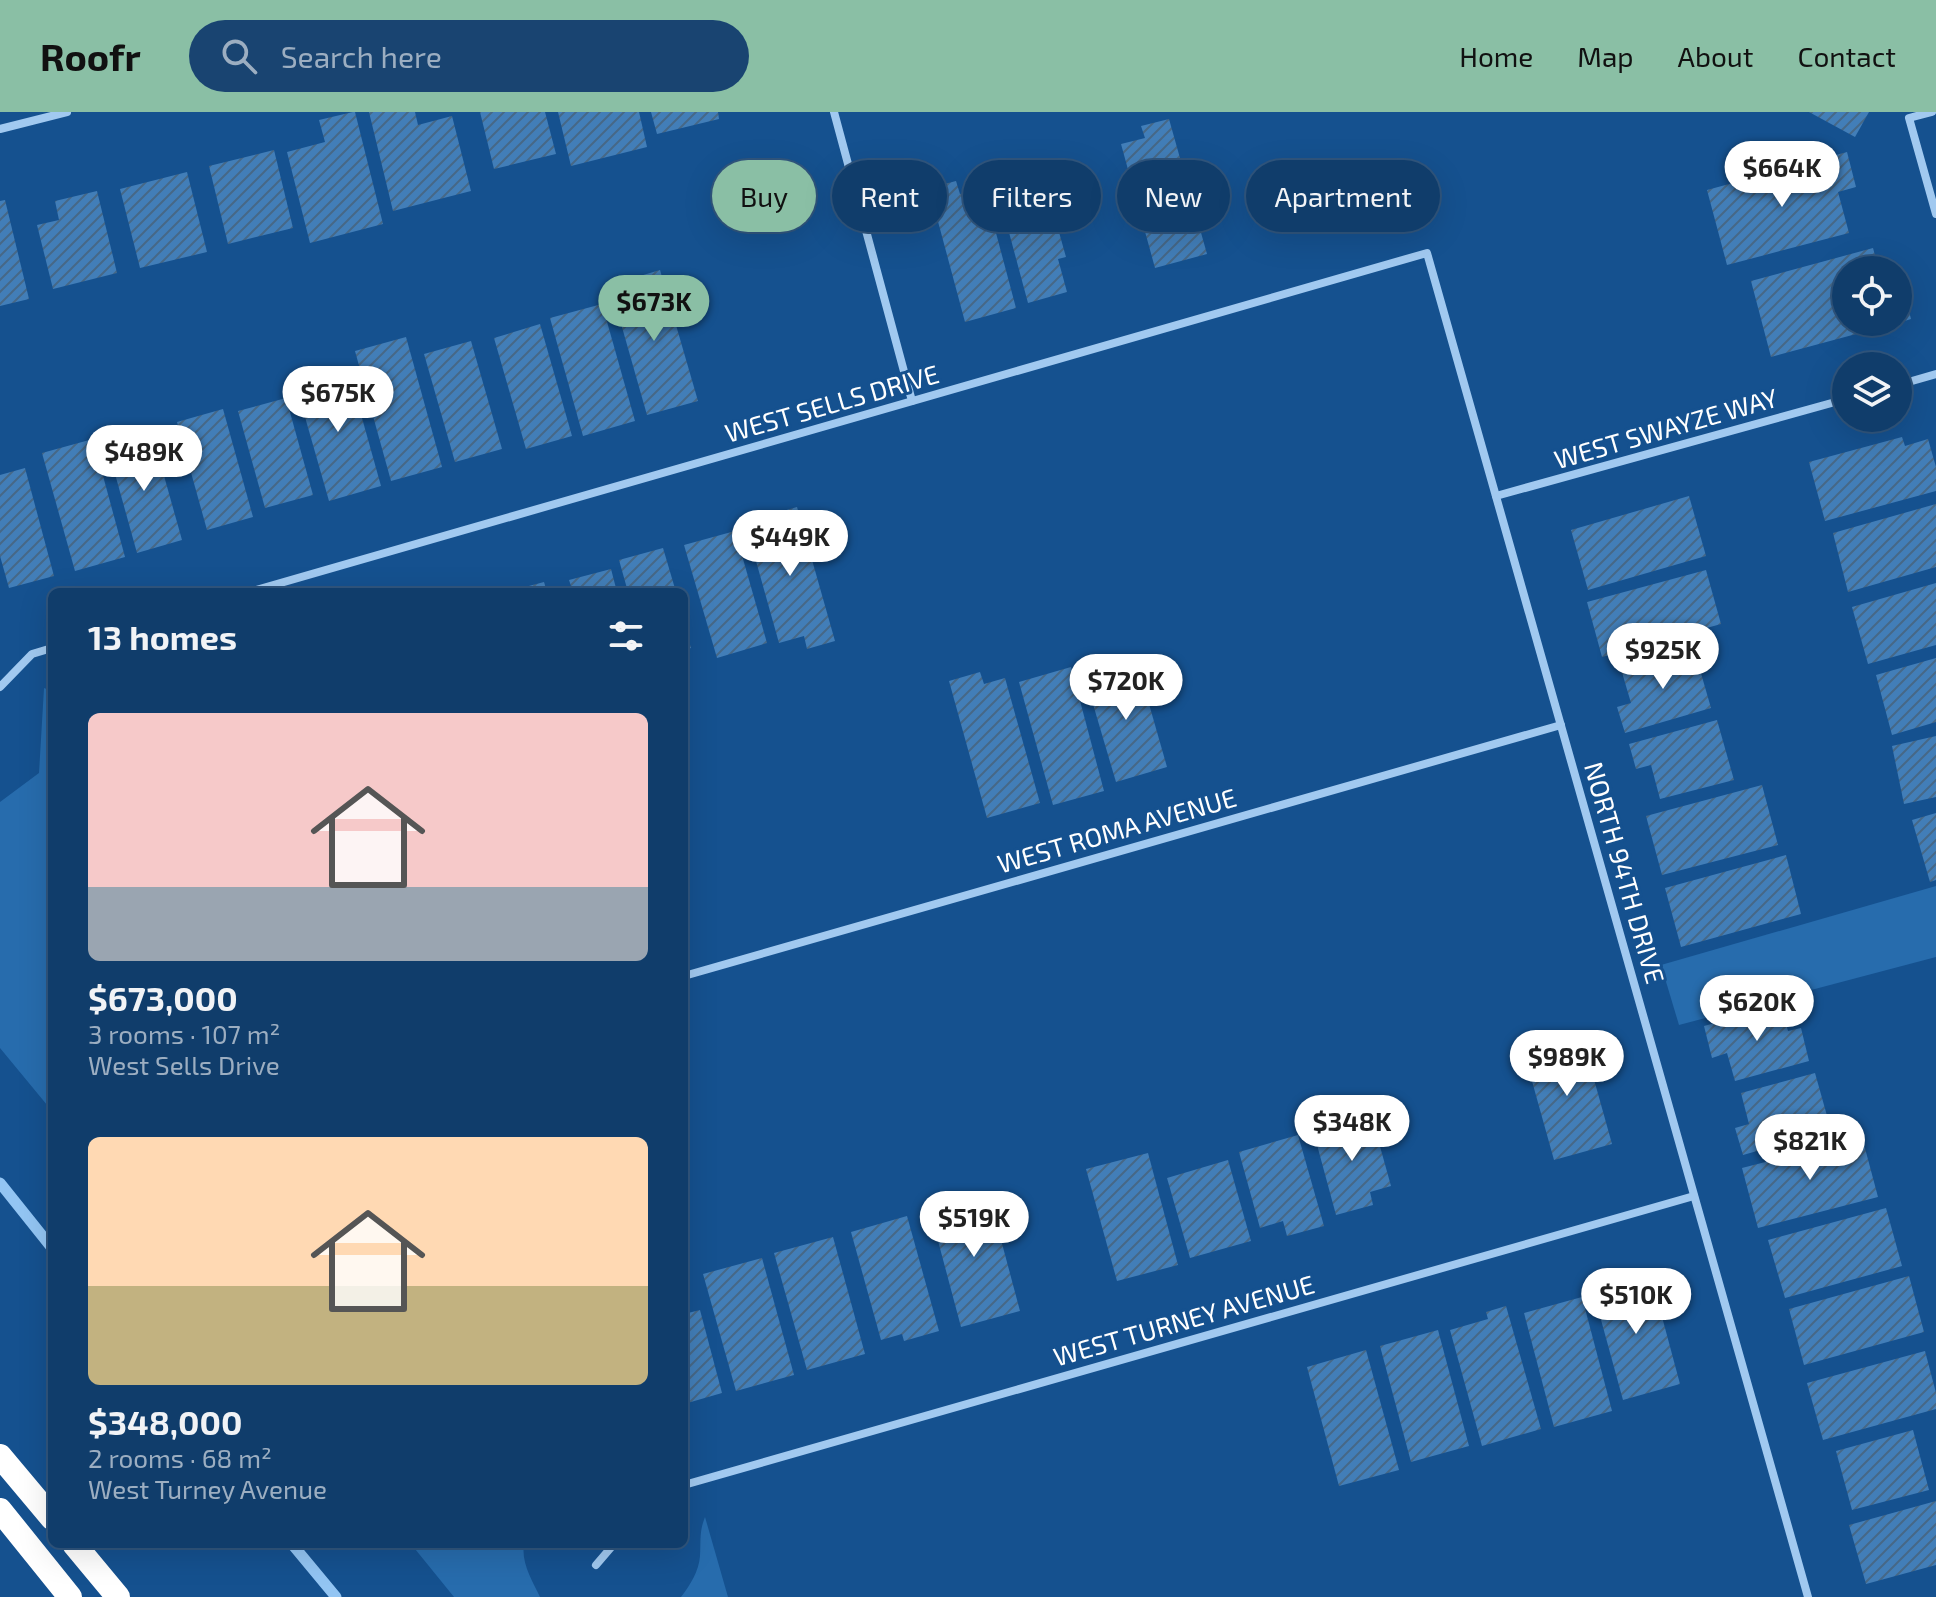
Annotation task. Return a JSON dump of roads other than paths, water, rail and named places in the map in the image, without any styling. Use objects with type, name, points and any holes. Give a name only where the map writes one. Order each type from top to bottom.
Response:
[{"type":"highway","points":[[0,1456],[48,1513]]},
{"type":"highway","points":[[0,1510],[70,1597]]},
{"type":"highway","points":[[77,1548],[118,1597]]},
{"type":"street","points":[[0,129],[67,112]]},
{"type":"street","points":[[834,112],[912,401]]},
{"type":"street","points":[[1932,112],[1909,118],[1936,214]]},
{"type":"street","name":"WEST SELLS DRIVE","points":[[263,588],[1427,253]]},
{"type":"street","name":"NORTH 94TH DRIVE","points":[[1427,253],[1808,1597]]},
{"type":"street","points":[[1912,381],[1936,374]]},
{"type":"street","name":"WEST SWAYZE WAY","points":[[1496,496],[1832,403]]},
{"type":"street","points":[[0,687],[32,654],[48,649]]},
{"type":"street","name":"WEST ROMA AVENUE","points":[[688,975],[1561,725]]},
{"type":"street","name":"WEST TURNEY AVENUE","points":[[688,1484],[1694,1196]]},
{"type":"street","points":[[596,1565],[611,1548]]},
{"type":"waterway","points":[[0,1183],[48,1243]]},
{"type":"waterway","points":[[295,1548],[336,1597]]}]
